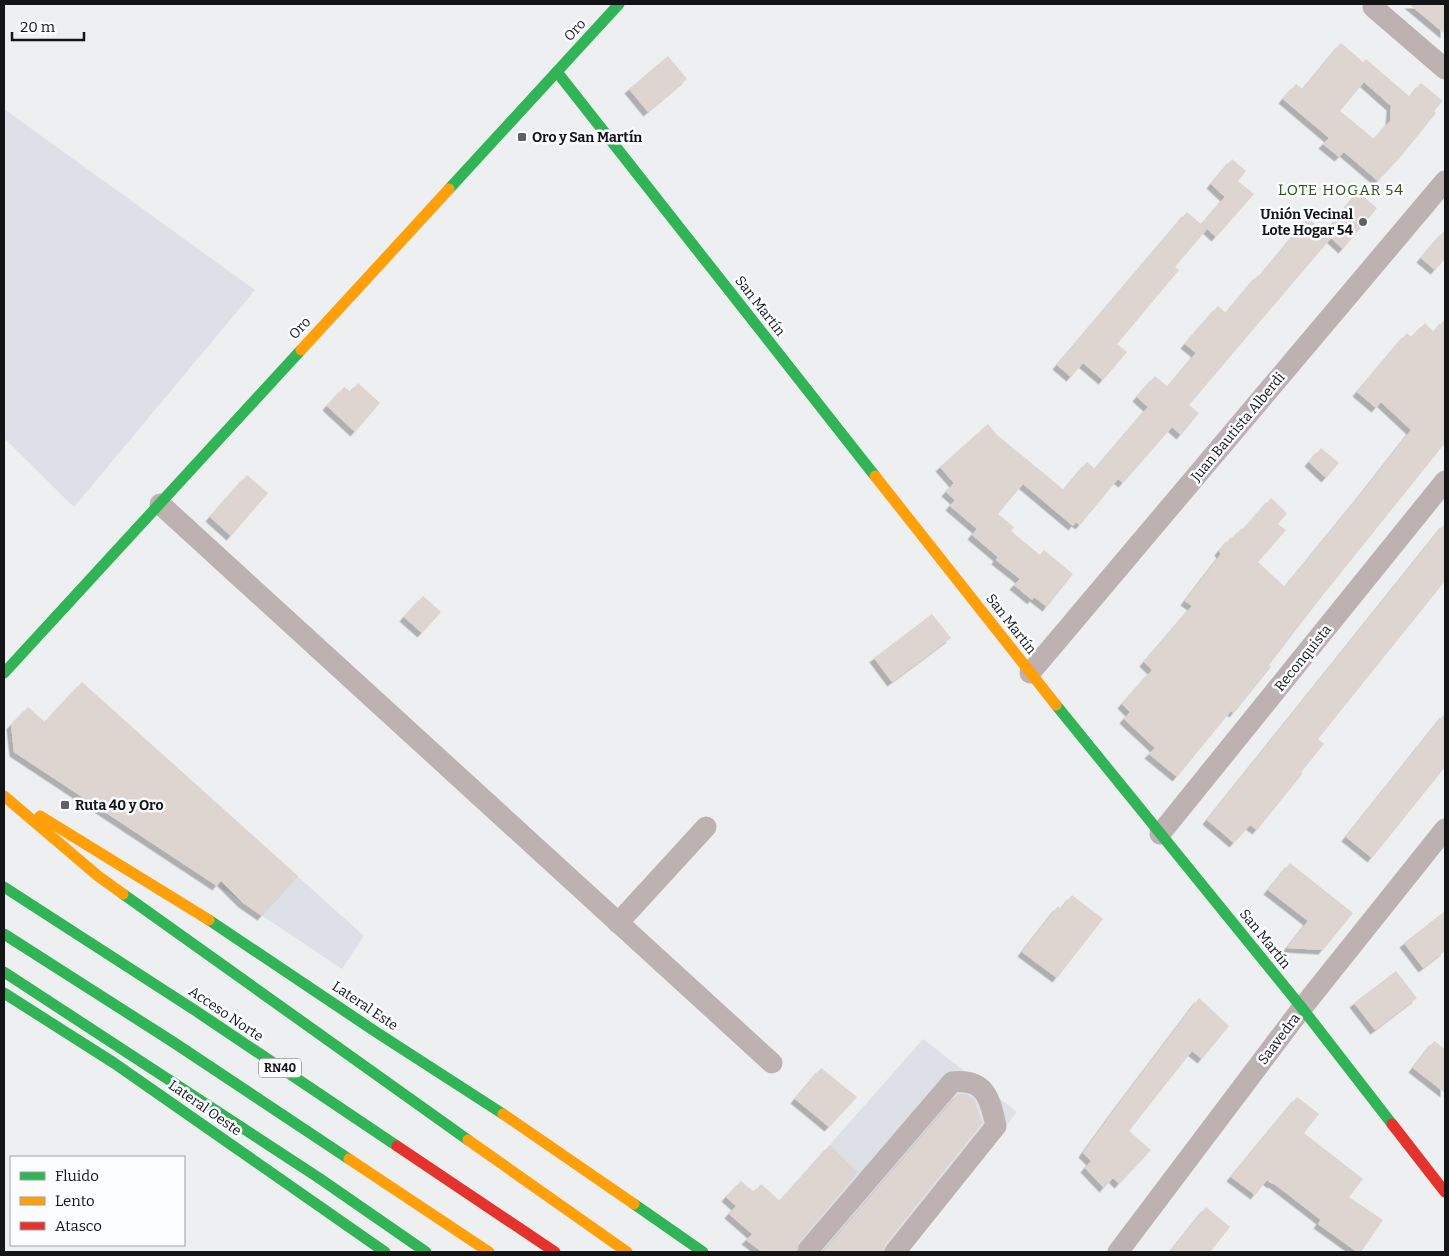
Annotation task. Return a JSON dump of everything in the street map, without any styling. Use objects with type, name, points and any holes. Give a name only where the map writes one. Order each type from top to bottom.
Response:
[{"type":"main road","name":"Oro","points":[[4,673],[619,4]]},
{"type":"main road","name":"San Martín","points":[[556,72],[1030,672],[1302,1008],[1445,1192]]},
{"type":"main road","points":[[4,795],[98,876],[153,917],[627,1252]]},
{"type":"main road","name":"Lateral Este","points":[[4,795],[226,930],[376,1032],[514,1121],[703,1252]]},
{"type":"main road","name":"Acceso Norte","points":[[4,886],[196,1011],[555,1252]]},
{"type":"main road","name":"RN40","points":[[4,934],[173,1042],[489,1252]]},
{"type":"main road","points":[[4,972],[319,1178],[426,1252]]},
{"type":"main road","name":"Lateral Oeste","points":[[4,994],[121,1068],[385,1252]]},
{"type":"street","points":[[1373,8],[1445,69]]},
{"type":"street","name":"Juan Bautista Alberdi","points":[[1030,672],[1445,181]]},
{"type":"street","name":"Reconquista","points":[[1160,834],[1445,481]]},
{"type":"street","points":[[160,504],[772,1063]]},
{"type":"street","points":[[618,923],[706,826]]},
{"type":"street","name":"Saavedra","points":[[1118,1252],[1302,1008],[1445,829]]},
{"type":"street","points":[[808,1252],[952,1082],[966,1080],[976,1084],[990,1100],[996,1126],[895,1252]]},
{"type":"shaded area","points":[[4,109],[255,290],[74,507],[4,438]]},
{"type":"shaded area","points":[[164,756],[364,936],[342,969],[110,814]]},
{"type":"shaded area","points":[[923,1039],[1017,1112],[906,1252],[762,1252],[746,1240]]},
{"type":"building","points":[[1409,4],[1445,4],[1445,34]]},
{"type":"building","points":[[1341,43],[1363,62],[1366,59],[1410,97],[1421,83],[1443,101],[1434,111],[1436,113],[1402,155],[1378,181],[1344,152],[1339,157],[1323,144],[1329,138],[1283,99],[1296,84],[1303,89]],"holes":[[[1364,82],[1391,106],[1390,121],[1374,139],[1340,111]]]},
{"type":"building","points":[[668,56],[687,79],[648,112],[629,89]]},
{"type":"building","points":[[1232,159],[1246,171],[1238,181],[1254,194],[1216,237],[1202,224],[1225,197],[1211,184]]},
{"type":"building","points":[[1358,192],[1377,208],[1343,249],[1331,238],[1189,405],[1199,413],[1181,435],[1172,427],[1123,483],[1118,479],[1080,525],[1076,522],[1073,526],[1023,484],[998,514],[1014,527],[1011,531],[1040,555],[1044,550],[1073,574],[1047,607],[1034,597],[1032,600],[1014,585],[1020,579],[996,560],[998,557],[972,535],[977,529],[950,506],[955,500],[946,492],[954,483],[940,467],[988,424],[997,435],[1064,490],[1087,462],[1095,469],[1148,407],[1137,397],[1155,376],[1168,387],[1196,353],[1185,344],[1218,306],[1226,313],[1258,275],[1260,276],[1308,218],[1325,233]]},
{"type":"building","points":[[1187,212],[1207,229],[1175,267],[1179,270],[1117,344],[1127,352],[1103,380],[1083,363],[1071,377],[1057,365]]},
{"type":"building","points":[[1445,230],[1445,259],[1435,270],[1421,258]]},
{"type":"building","points":[[1445,319],[1445,443],[1319,600],[1269,665],[1271,667],[1234,713],[1231,711],[1177,777],[1149,754],[1155,748],[1124,719],[1130,712],[1122,704],[1152,670],[1144,662],[1192,606],[1185,601],[1221,554],[1219,551],[1231,537],[1232,539],[1242,528],[1243,530],[1271,498],[1287,513],[1278,524],[1286,530],[1258,562],[1285,587],[1411,430],[1381,402],[1376,408],[1357,392],[1407,333],[1411,337],[1425,323],[1434,332]]},
{"type":"building","points":[[358,383],[380,403],[355,432],[327,406],[344,387],[351,392]]},
{"type":"building","points":[[1321,448],[1339,463],[1326,478],[1309,462]]},
{"type":"building","points":[[247,475],[268,493],[231,536],[210,517]]},
{"type":"building","points":[[1445,523],[1445,581],[1318,739],[1324,744],[1301,772],[1303,773],[1257,830],[1250,825],[1234,843],[1207,820]]},
{"type":"building","points":[[423,596],[441,612],[422,633],[404,617]]},
{"type":"building","points":[[932,614],[951,638],[892,682],[874,658]]},
{"type":"building","points":[[82,682],[298,876],[262,916],[243,903],[221,881],[217,886],[14,752],[11,725],[28,707],[45,722]]},
{"type":"building","points":[[1445,713],[1445,767],[1372,858],[1346,837]]},
{"type":"building","points":[[1290,863],[1353,913],[1323,950],[1287,948],[1308,921],[1268,890]]},
{"type":"building","points":[[1072,895],[1103,919],[1057,978],[1022,952],[1058,906],[1061,909]]},
{"type":"building","points":[[1445,911],[1445,951],[1423,968],[1404,943]]},
{"type":"building","points":[[1396,971],[1417,998],[1375,1030],[1354,1003]]},
{"type":"building","points":[[1199,998],[1229,1026],[1202,1059],[1192,1051],[1129,1131],[1151,1150],[1119,1184],[1113,1178],[1104,1188],[1085,1168],[1091,1161],[1083,1153]]},
{"type":"building","points":[[1434,1041],[1445,1049],[1445,1093],[1413,1068]]},
{"type":"building","points":[[821,1068],[857,1097],[829,1127],[795,1099]]},
{"type":"building","points":[[958,1094],[968,1095],[974,1100],[982,1123],[885,1244],[883,1252],[823,1252]]},
{"type":"building","points":[[1297,1097],[1319,1114],[1304,1133],[1363,1179],[1349,1197],[1383,1220],[1361,1252],[1357,1252],[1318,1224],[1321,1220],[1273,1183],[1267,1180],[1255,1195],[1231,1177]]},
{"type":"building","points":[[830,1145],[858,1172],[799,1242],[796,1252],[762,1252],[746,1240],[752,1234],[729,1214],[736,1206],[726,1197],[741,1181],[754,1192],[761,1184],[780,1201]]},
{"type":"building","points":[[1206,1207],[1230,1227],[1210,1252],[1170,1252]]},
{"type":"traffic: fast","points":[[449,189],[619,4]]},
{"type":"traffic: fast","points":[[557,72],[875,476]]},
{"type":"traffic: fast","points":[[4,673],[301,350]]},
{"type":"traffic: fast","points":[[1056,705],[1302,1008],[1392,1124]]},
{"type":"traffic: fast","points":[[4,887],[196,1011],[397,1146]]},
{"type":"traffic: fast","points":[[123,894],[468,1140]]},
{"type":"traffic: fast","points":[[209,920],[376,1032],[503,1114]]},
{"type":"traffic: fast","points":[[4,934],[173,1042],[349,1159]]},
{"type":"traffic: fast","points":[[4,972],[319,1178],[426,1252]]},
{"type":"traffic: fast","points":[[4,993],[114,1063],[385,1252]]},
{"type":"traffic: fast","points":[[634,1204],[703,1252]]},
{"type":"traffic: slow","points":[[301,350],[449,189]]},
{"type":"traffic: slow","points":[[875,476],[1056,705]]},
{"type":"traffic: slow","points":[[4,796],[98,876],[123,894]]},
{"type":"traffic: slow","points":[[40,816],[209,920]]},
{"type":"traffic: slow","points":[[503,1114],[634,1204]]},
{"type":"traffic: slow","points":[[468,1140],[627,1252]]},
{"type":"traffic: slow","points":[[349,1159],[489,1252]]},
{"type":"traffic: jam","points":[[1392,1124],[1445,1192]]},
{"type":"traffic: jam","points":[[397,1146],[555,1252]]},
{"type":"place","name":"Oro y San Martín","points":[[522,137]]},
{"type":"place","name":"Unión Vecinal Lote Hogar 54","points":[[1363,222]]},
{"type":"place","name":"Ruta 40 y Oro","points":[[65,805]]},
{"type":"district","name":"LOTE HOGAR 54","points":[[1341,190]]}]
